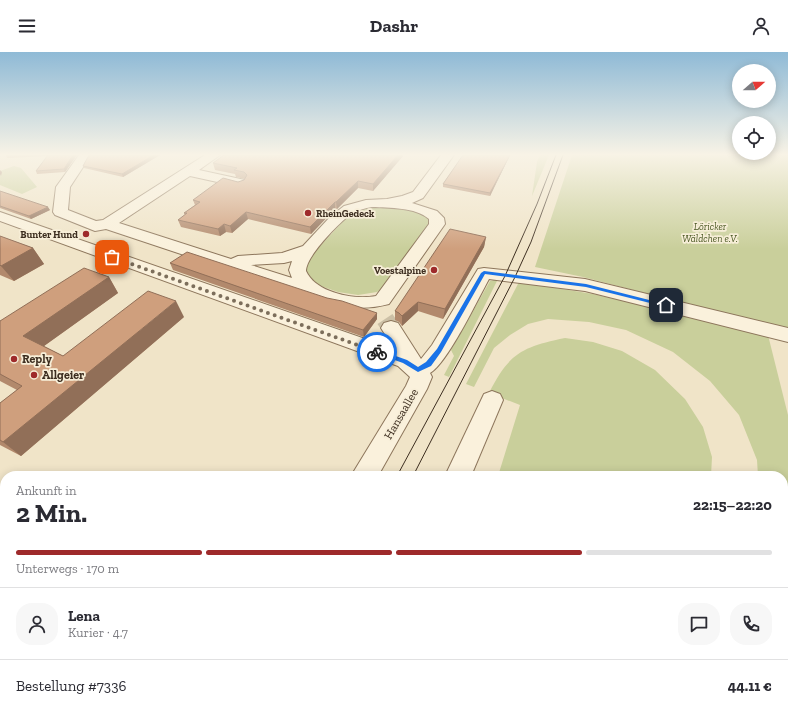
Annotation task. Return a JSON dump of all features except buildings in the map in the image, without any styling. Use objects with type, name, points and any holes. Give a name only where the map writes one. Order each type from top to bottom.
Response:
[{"type":"street","points":[[64,186],[60,212],[95,226],[109,223],[167,186]]},
{"type":"street","points":[[219,260],[255,261],[284,258],[308,242],[346,211],[357,206],[372,203],[388,203],[406,200],[418,195],[425,186]]},
{"type":"street","points":[[109,223],[340,300],[377,302],[382,300],[437,224],[434,186]]},
{"type":"street","points":[[388,203],[428,211],[435,203]]},
{"type":"street","points":[[0,216],[405,361],[418,370]]},
{"type":"street","points":[[308,242],[299,262],[298,272],[302,281],[314,291]]},
{"type":"street","points":[[418,370],[429,364],[439,350],[484,273],[586,285],[788,335]]},
{"type":"street","points":[[377,302],[388,323],[418,370]]},
{"type":"street","name":"Hansaallee","points":[[367,471],[416,389],[421,377],[418,370]]},
{"type":"street","points":[[460,471],[492,400]]},
{"type":"green space","points":[[3,186],[37,187],[22,194]]},
{"type":"green space","points":[[533,186],[536,186],[532,196]]},
{"type":"green space","name":"Löricker Wäldchen e.V.","points":[[562,186],[788,186],[788,330],[583,277],[535,267]]},
{"type":"green space","points":[[377,207],[414,212],[427,217],[430,221],[430,228],[390,283],[377,292],[358,295],[338,292],[318,285],[308,278],[306,269],[309,258],[347,217],[356,211]]},
{"type":"green space","points":[[498,279],[449,377],[444,375],[454,356],[451,350],[490,281]]},
{"type":"green space","points":[[519,282],[593,294],[768,335],[788,415],[788,471],[758,471],[757,460],[739,415],[710,381],[673,352],[626,330],[589,322],[548,319],[528,324],[510,335],[494,348],[474,387],[466,384]]},
{"type":"green space","points":[[565,338],[593,342],[622,351],[655,370],[685,399],[703,427],[712,457],[711,471],[500,471],[520,405],[489,393],[510,360],[527,349],[550,341]]},
{"type":"tunnel","points":[[385,319],[391,328]]},
{"type":"tram line","points":[[400,471],[505,276],[544,186]]},
{"type":"tram line","points":[[416,471],[515,277],[531,242],[552,186]]},
{"type":"way so far","points":[[112,257],[377,352]]},
{"type":"place","name":"RheinGedeck","points":[[308,213]]},
{"type":"place","name":"Bunter Hund","points":[[86,234]]},
{"type":"place","name":"Voestalpine","points":[[434,270]]},
{"type":"place","name":"Reply","points":[[14,359]]},
{"type":"place","name":"Allgeier","points":[[34,375]]},
{"type":"route","points":[[377,352],[405,361],[418,370],[429,364],[439,350],[484,273],[586,285],[666,305]]}]
